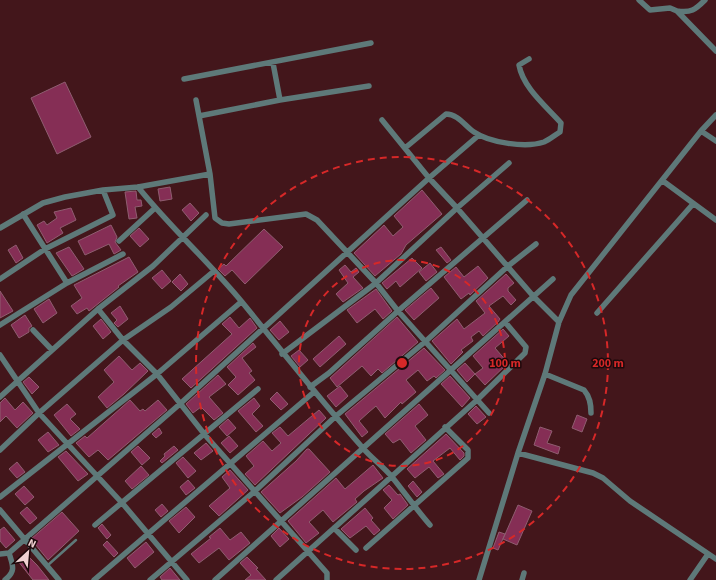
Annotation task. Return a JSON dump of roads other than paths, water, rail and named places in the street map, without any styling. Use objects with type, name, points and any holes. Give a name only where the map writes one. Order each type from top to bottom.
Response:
[{"type":"street","points":[[639,0],[650,10],[670,8],[677,11],[687,12],[698,7],[705,0]]},
{"type":"street","points":[[677,11],[716,51]]},
{"type":"street","points":[[184,79],[371,43]]},
{"type":"street","points":[[405,148],[446,114],[455,116],[479,135],[492,141],[534,144],[545,141],[560,132],[562,126],[561,123],[530,89],[520,70],[519,65],[529,59]]},
{"type":"street","points":[[273,63],[280,100]]},
{"type":"street","points":[[199,116],[280,100],[369,86]]},
{"type":"street","points":[[196,100],[210,174],[215,218],[222,223],[229,224],[306,214],[316,220],[376,283],[398,311],[426,340],[489,413]]},
{"type":"street","points":[[479,580],[518,453],[545,374],[559,322],[571,295],[663,181],[701,131],[716,115]]},
{"type":"street","points":[[382,120],[429,178],[534,297],[559,322]]},
{"type":"street","points":[[701,131],[716,141]]},
{"type":"street","points":[[0,554],[9,553],[98,476],[181,403],[347,251],[479,135]]},
{"type":"street","points":[[282,354],[376,283],[457,208],[509,163]]},
{"type":"street","points":[[0,228],[43,203],[103,190],[138,187],[210,174]]},
{"type":"street","points":[[663,181],[692,204],[716,220]]},
{"type":"street","points":[[138,187],[155,208],[184,237],[241,302],[314,392],[362,448],[391,476],[413,506],[430,524]]},
{"type":"street","points":[[0,279],[44,249],[113,214],[103,190]]},
{"type":"street","points":[[310,387],[329,373],[398,311],[527,200]]},
{"type":"street","points":[[597,313],[692,204]]},
{"type":"street","points":[[119,241],[155,208]]},
{"type":"street","points":[[23,214],[66,283]]},
{"type":"street","points":[[0,397],[98,309],[153,266],[206,215]]},
{"type":"street","points":[[150,580],[255,491],[336,416],[426,340],[508,266],[536,244]]},
{"type":"street","points":[[0,325],[66,283],[123,254]]},
{"type":"street","points":[[0,450],[39,413],[123,340],[171,307],[214,271]]},
{"type":"street","points":[[215,580],[553,280]]},
{"type":"street","points":[[0,497],[157,374],[241,302]]},
{"type":"street","points":[[98,309],[123,340],[157,374],[205,434],[327,573],[327,580]]},
{"type":"street","points":[[276,580],[514,365],[526,350],[504,322]]},
{"type":"street","points":[[33,330],[52,350]]},
{"type":"street","points":[[0,355],[39,413],[123,504],[187,580]]},
{"type":"street","points":[[545,374],[584,390],[588,394],[591,404],[591,413]]},
{"type":"street","points":[[95,525],[123,504],[258,388]]},
{"type":"street","points":[[94,580],[232,464],[273,425],[314,392]]},
{"type":"street","points":[[366,548],[469,456],[468,450],[445,427]]},
{"type":"street","points":[[518,453],[593,473],[603,478],[630,501],[716,559]]},
{"type":"street","points":[[0,510],[59,580]]},
{"type":"street","points":[[334,528],[356,550]]},
{"type":"street","points":[[5,580],[13,572],[14,568],[9,553]]},
{"type":"street","points":[[690,580],[708,554]]},
{"type":"street","points":[[522,580],[524,573]]},
{"type":"lane","points":[[47,566],[76,540]]}]
